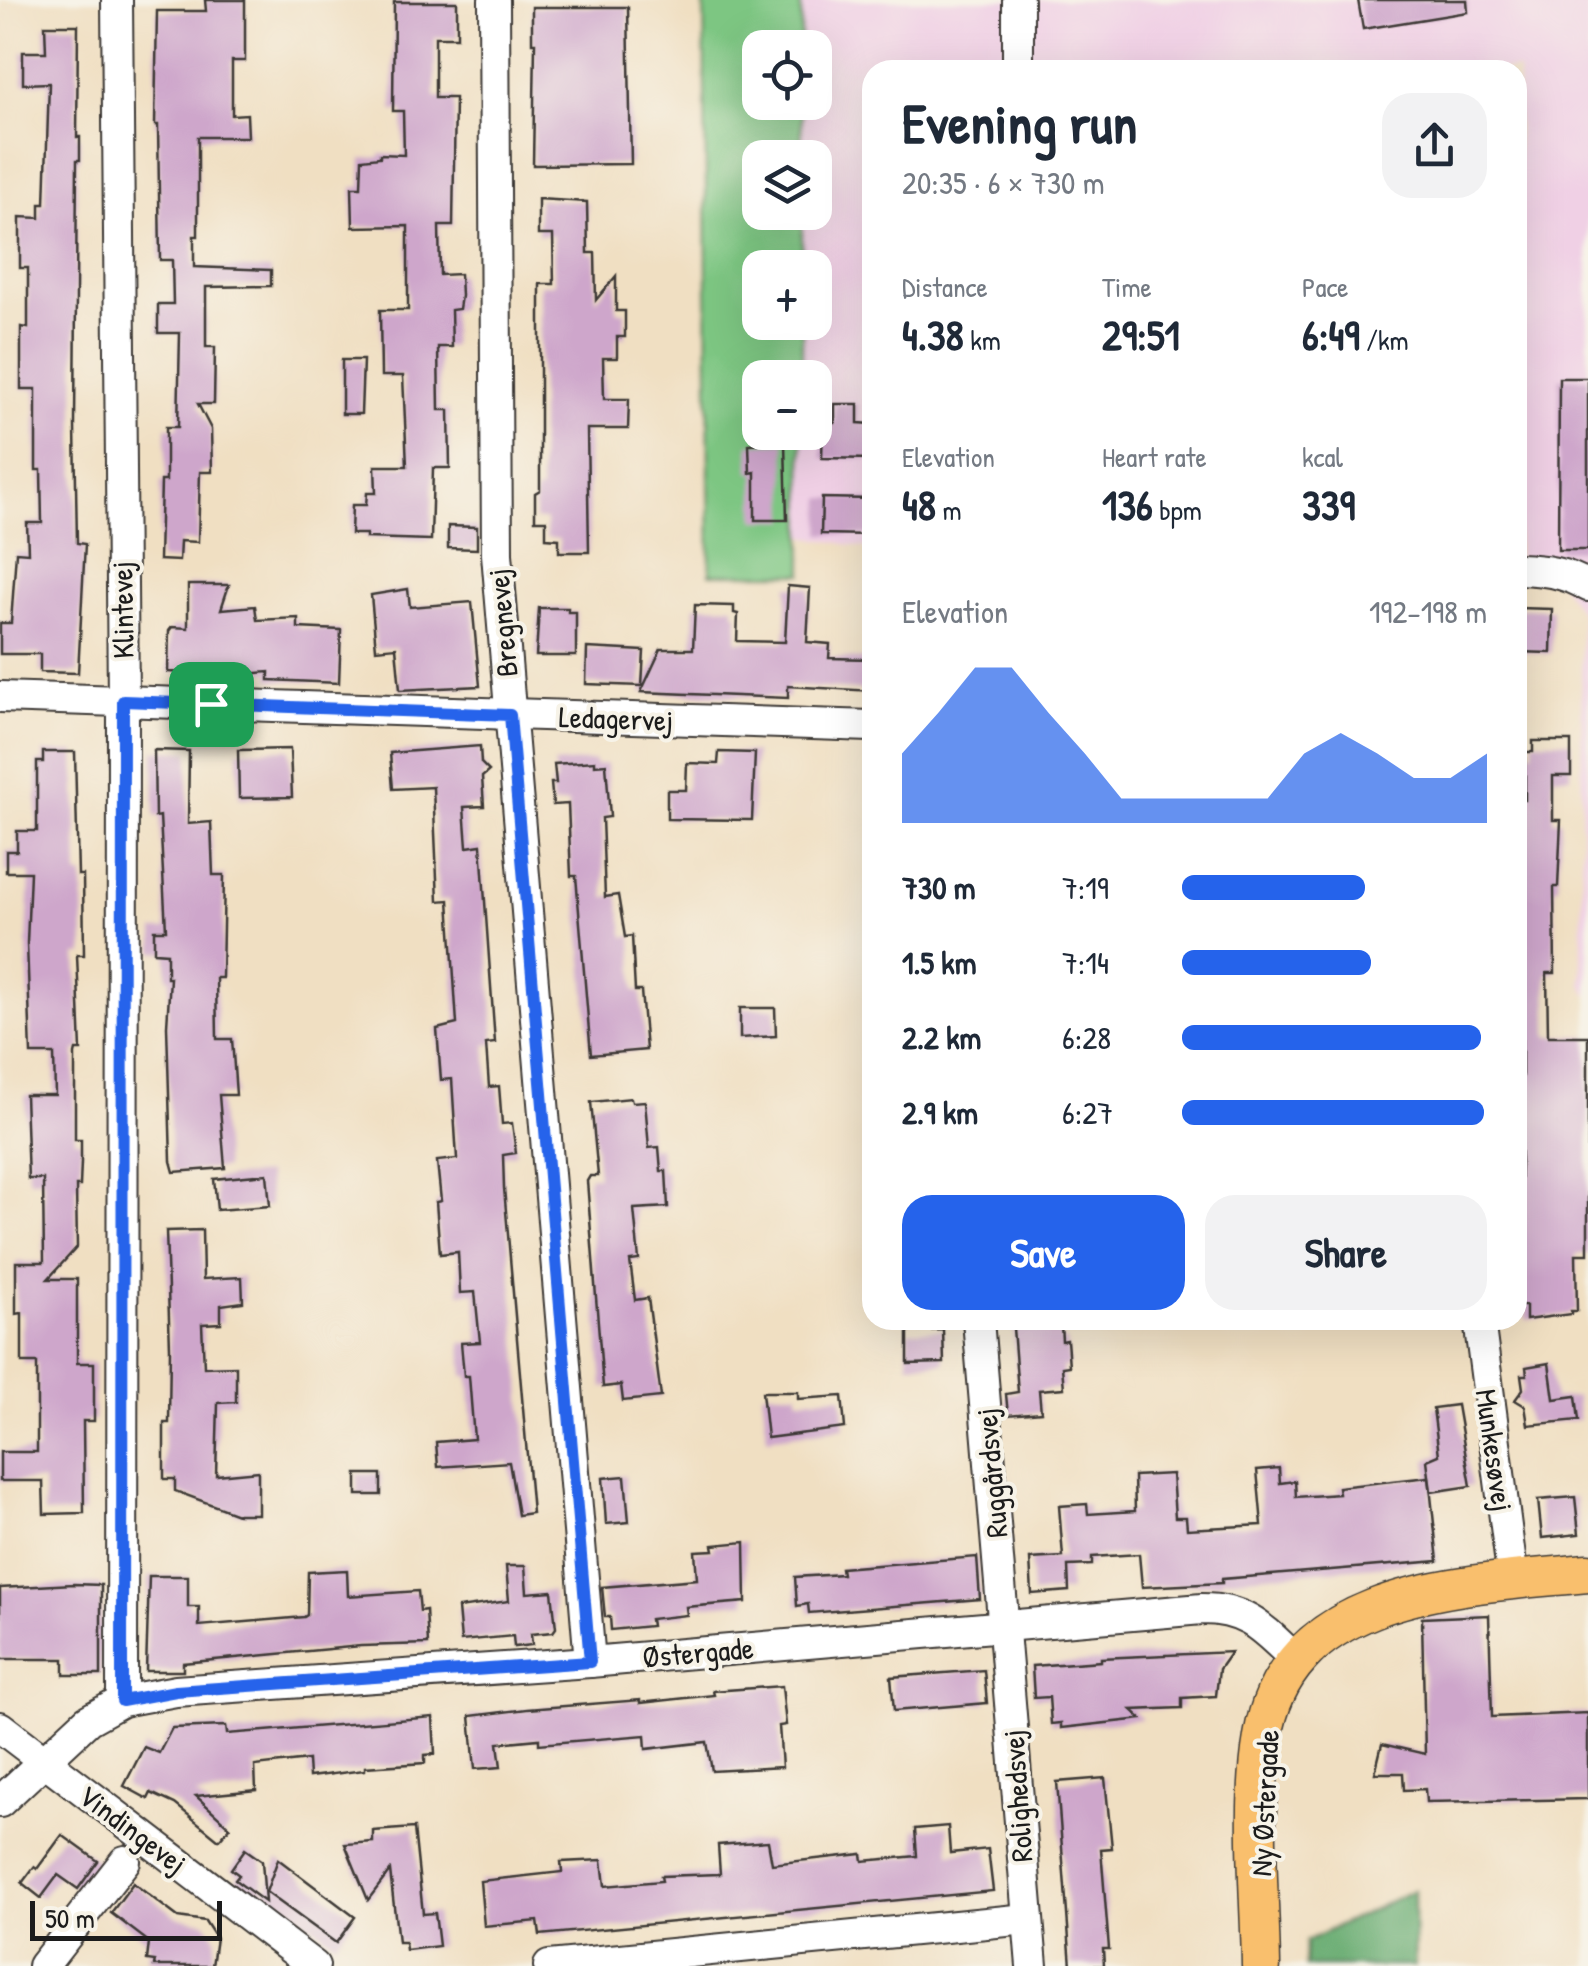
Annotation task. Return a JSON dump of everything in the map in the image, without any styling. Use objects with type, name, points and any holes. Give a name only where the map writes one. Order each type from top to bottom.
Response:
[{"type":"main road","name":"Ny Østergade","points":[[1261,1966],[1259,1790],[1263,1736],[1274,1696],[1295,1660],[1326,1634],[1372,1606],[1419,1594],[1512,1580],[1588,1574]]},
{"type":"street","name":"Klintevej","points":[[117,0],[123,701],[122,1701]]},
{"type":"street","name":"Bregnevej","points":[[494,0],[496,554],[590,1662]]},
{"type":"street","points":[[1018,0],[1018,60]]},
{"type":"street","points":[[1527,569],[1571,576],[1588,586]]},
{"type":"street","name":"Ledagervej","points":[[0,697],[862,726]]},
{"type":"street","name":"Ruggårdsvej","points":[[979,1330],[1004,1626]]},
{"type":"street","name":"Munkesøvej","points":[[1481,1330],[1512,1580]]},
{"type":"street","name":"Østergade","points":[[0,1802],[88,1720],[122,1701],[176,1691],[590,1662],[1192,1610],[1234,1611],[1258,1624],[1295,1660]]},
{"type":"street","name":"Rolighedsvej","points":[[1004,1626],[1032,1966]]},
{"type":"street","name":"Vindingevej","points":[[0,1727],[314,1966]]},
{"type":"street","points":[[43,1966],[125,1861]]},
{"type":"street","points":[[549,1966],[1027,1919]]},
{"type":"shaded area","points":[[801,0],[1588,0],[1588,995],[1582,985],[1581,613],[1554,575],[1527,574],[1527,60],[862,60],[862,547],[803,536],[802,450],[832,450],[832,360],[802,360],[802,340],[832,340],[832,250],[802,250],[802,230],[832,230],[832,140],[802,140],[801,120],[832,120],[832,30],[801,30]]},
{"type":"green space","points":[[704,0],[801,0],[801,30],[742,30],[742,120],[801,120],[802,140],[742,140],[742,230],[802,230],[802,250],[742,250],[742,340],[802,340],[802,360],[742,360],[742,450],[802,450],[803,574],[710,574]]},
{"type":"green space","points":[[1414,1890],[1415,1966],[1305,1966],[1306,1941]]},
{"type":"building","points":[[205,0],[245,0],[245,61],[232,61],[232,115],[247,114],[248,137],[198,137],[198,236],[194,236],[194,267],[271,270],[271,286],[206,287],[206,347],[215,347],[214,404],[198,404],[211,429],[212,472],[200,472],[198,542],[180,541],[179,561],[159,560],[166,427],[178,427],[180,333],[158,333],[158,304],[173,304],[172,260],[160,260],[155,125],[157,11],[206,11]]},
{"type":"building","points":[[1358,0],[1467,0],[1468,12],[1363,29]]},
{"type":"building","points":[[394,2],[457,2],[457,37],[435,37],[435,98],[455,98],[453,226],[439,226],[440,275],[460,274],[461,296],[459,309],[451,310],[452,347],[438,347],[439,410],[449,410],[450,468],[433,468],[431,540],[351,534],[352,505],[366,505],[367,493],[376,493],[375,466],[407,466],[403,376],[381,376],[380,310],[408,310],[408,226],[353,227],[352,187],[361,187],[362,159],[380,154],[404,155],[403,111],[393,111]]},
{"type":"building","points":[[532,7],[628,7],[631,164],[533,165]]},
{"type":"building","points":[[45,25],[78,25],[80,160],[75,426],[77,543],[85,544],[78,673],[40,672],[40,654],[0,654],[0,623],[11,623],[16,552],[28,553],[27,523],[42,523],[41,470],[36,470],[36,389],[21,389],[21,327],[28,328],[28,268],[20,268],[20,217],[40,218],[40,204],[45,204],[49,83],[23,84],[23,52],[46,52]]},
{"type":"building","points":[[538,199],[587,202],[588,253],[595,253],[596,300],[616,276],[616,311],[625,311],[625,337],[617,337],[617,358],[603,358],[604,399],[629,399],[628,429],[587,429],[589,552],[559,552],[559,539],[546,538],[546,520],[535,520],[535,493],[540,490],[540,284],[554,284],[553,235],[538,235]]},
{"type":"building","points":[[342,360],[363,360],[361,414],[342,414]]},
{"type":"building","points":[[1559,378],[1588,378],[1588,550],[1558,550]]},
{"type":"building","points":[[835,404],[858,404],[862,459],[822,458],[822,450],[832,450]]},
{"type":"building","points":[[749,450],[785,450],[787,520],[755,520],[755,472],[750,473]]},
{"type":"building","points":[[822,498],[862,499],[862,535],[821,534]]},
{"type":"building","points":[[448,526],[477,527],[477,549],[448,548]]},
{"type":"building","points":[[188,585],[229,585],[221,609],[255,606],[257,620],[298,618],[298,628],[341,630],[339,683],[269,680],[269,672],[168,672],[169,631],[172,627],[188,628]]},
{"type":"building","points":[[788,586],[810,588],[807,642],[830,644],[829,658],[862,659],[862,690],[788,686],[788,698],[641,692],[661,649],[693,649],[695,605],[734,606],[734,613],[738,614],[737,641],[785,642]]},
{"type":"building","points":[[408,589],[410,607],[472,602],[480,686],[400,690],[396,647],[376,649],[371,595]]},
{"type":"building","points":[[539,608],[568,608],[568,612],[576,612],[576,656],[536,656]]},
{"type":"building","points":[[1527,608],[1552,609],[1551,653],[1527,652]]},
{"type":"building","points":[[587,648],[644,651],[642,686],[586,684]]},
{"type":"building","points":[[1533,741],[1571,741],[1571,776],[1553,776],[1553,820],[1561,820],[1558,887],[1554,887],[1555,973],[1547,973],[1548,1036],[1588,1036],[1588,1254],[1576,1254],[1577,1311],[1527,1320],[1527,752],[1533,752]]},
{"type":"building","points":[[480,746],[481,763],[489,771],[482,777],[484,806],[464,807],[467,847],[481,845],[495,1043],[486,1044],[489,1087],[499,1086],[502,1124],[512,1123],[516,1153],[503,1155],[504,1188],[532,1513],[518,1515],[509,1462],[438,1467],[436,1442],[474,1439],[469,1376],[464,1376],[461,1343],[480,1342],[475,1292],[460,1293],[458,1252],[440,1254],[437,1161],[457,1159],[452,1079],[441,1080],[437,1029],[457,1024],[449,900],[438,901],[433,787],[393,789],[390,753]]},
{"type":"building","points":[[290,749],[292,797],[239,798],[238,750]]},
{"type":"building","points":[[154,750],[189,751],[188,824],[211,822],[213,875],[224,875],[222,978],[216,978],[217,1039],[232,1039],[236,1095],[219,1095],[225,1168],[174,1172],[171,1161],[167,1026],[170,978],[167,953],[154,952],[154,930],[166,930],[160,816],[155,817]]},
{"type":"building","points":[[43,752],[75,752],[78,875],[83,875],[84,955],[77,955],[81,1050],[75,1054],[75,1140],[81,1140],[80,1186],[76,1186],[77,1247],[48,1279],[77,1279],[77,1363],[94,1363],[94,1421],[83,1421],[84,1513],[44,1514],[43,1481],[0,1481],[0,1452],[37,1452],[37,1363],[22,1363],[22,1313],[16,1314],[16,1262],[44,1262],[43,1179],[28,1179],[25,1095],[55,1095],[54,1054],[31,1054],[27,943],[30,872],[6,872],[6,851],[17,851],[17,831],[37,831],[37,762],[43,762]]},
{"type":"building","points":[[719,752],[755,753],[752,820],[667,819],[667,790],[686,790],[687,763],[718,764]]},
{"type":"building","points":[[595,761],[595,765],[606,764],[610,817],[602,818],[605,897],[618,895],[625,937],[632,936],[635,991],[641,991],[646,1050],[591,1055],[576,876],[571,876],[568,804],[553,805],[551,783],[556,783],[554,764]]},
{"type":"building","points":[[740,1008],[775,1008],[776,1036],[740,1038]]},
{"type":"building","points":[[631,1098],[632,1102],[645,1101],[649,1148],[659,1147],[661,1171],[666,1171],[668,1207],[634,1209],[639,1260],[630,1261],[635,1300],[648,1298],[661,1397],[623,1401],[621,1385],[603,1387],[587,1181],[590,1176],[598,1176],[591,1102]]},
{"type":"building","points":[[267,1174],[270,1206],[217,1210],[214,1179]]},
{"type":"building","points":[[202,1230],[203,1279],[242,1277],[243,1302],[221,1305],[221,1323],[202,1324],[204,1367],[236,1366],[236,1402],[218,1403],[216,1475],[258,1471],[258,1514],[237,1514],[175,1491],[175,1479],[164,1479],[170,1348],[166,1231]]},
{"type":"building","points":[[943,1330],[944,1363],[908,1364],[908,1331]]},
{"type":"building","points":[[1013,1330],[1061,1330],[1062,1341],[1067,1340],[1069,1366],[1062,1367],[1064,1388],[1039,1390],[1041,1412],[1008,1415],[1006,1394],[1018,1392]]},
{"type":"building","points":[[1549,1363],[1554,1399],[1576,1396],[1579,1420],[1528,1425],[1525,1406],[1515,1400],[1523,1389],[1521,1375],[1527,1375],[1526,1367]]},
{"type":"building","points":[[762,1392],[798,1392],[798,1399],[842,1396],[845,1428],[767,1438]]},
{"type":"building","points":[[1457,1405],[1471,1486],[1431,1492],[1427,1460],[1439,1455],[1433,1408]]},
{"type":"building","points":[[1279,1468],[1280,1483],[1295,1481],[1296,1497],[1339,1494],[1338,1487],[1429,1477],[1438,1561],[1222,1579],[1222,1583],[1142,1587],[1139,1554],[1092,1557],[1092,1565],[1068,1566],[1069,1591],[1032,1594],[1030,1559],[1063,1557],[1059,1506],[1087,1504],[1088,1514],[1135,1511],[1134,1476],[1172,1474],[1175,1517],[1186,1517],[1187,1529],[1262,1525],[1257,1470]]},
{"type":"building","points":[[357,1474],[381,1474],[381,1495],[357,1495]]},
{"type":"building","points":[[625,1476],[629,1522],[606,1524],[603,1478]]},
{"type":"building","points":[[1575,1497],[1579,1534],[1542,1538],[1538,1500]]},
{"type":"building","points":[[745,1542],[746,1602],[686,1607],[687,1615],[650,1619],[651,1626],[611,1630],[610,1617],[605,1617],[602,1587],[697,1579],[695,1551]]},
{"type":"building","points":[[977,1557],[980,1599],[809,1613],[808,1604],[797,1606],[795,1577],[842,1574],[841,1568]]},
{"type":"building","points":[[506,1566],[525,1566],[527,1593],[552,1591],[556,1628],[553,1632],[531,1634],[532,1645],[514,1647],[513,1636],[461,1641],[458,1608],[509,1601]]},
{"type":"building","points":[[347,1570],[348,1596],[418,1591],[420,1611],[426,1610],[428,1644],[361,1646],[183,1663],[183,1671],[146,1671],[149,1576],[188,1576],[188,1607],[199,1607],[199,1626],[304,1617],[308,1572]]},
{"type":"building","points":[[101,1585],[101,1675],[64,1675],[64,1659],[0,1659],[0,1588]]},
{"type":"building","points":[[1489,1615],[1492,1717],[1588,1713],[1588,1799],[1426,1802],[1425,1789],[1404,1790],[1403,1773],[1375,1773],[1382,1744],[1425,1754],[1422,1618]]},
{"type":"building","points":[[1231,1652],[1219,1669],[1216,1696],[1182,1698],[1182,1708],[1132,1710],[1142,1719],[1061,1728],[1061,1723],[1051,1724],[1049,1697],[1034,1698],[1032,1666],[1101,1658]]},
{"type":"building","points":[[984,1670],[987,1703],[894,1711],[891,1677]]},
{"type":"building","points":[[782,1686],[786,1725],[779,1726],[782,1767],[712,1771],[707,1742],[646,1749],[645,1735],[539,1744],[539,1739],[498,1743],[501,1767],[475,1769],[470,1716],[640,1703],[714,1695],[713,1691]]},
{"type":"building","points":[[433,1717],[435,1754],[425,1755],[425,1763],[365,1767],[309,1777],[308,1760],[255,1766],[256,1790],[196,1796],[230,1827],[219,1840],[175,1804],[151,1793],[148,1799],[124,1786],[144,1747],[159,1753],[172,1728],[226,1726],[227,1734]]},
{"type":"building","points":[[1105,1778],[1112,1848],[1101,1849],[1109,1949],[1103,1949],[1104,1966],[1071,1966],[1057,1782]]},
{"type":"building","points":[[948,1826],[950,1853],[988,1849],[993,1891],[540,1935],[538,1921],[484,1926],[480,1881],[562,1872],[561,1862],[602,1860],[605,1886],[662,1881],[661,1876],[720,1874],[718,1845],[768,1841],[772,1864],[862,1854],[863,1861],[917,1856],[915,1829]]},
{"type":"building","points":[[414,1828],[423,1914],[435,1913],[439,1946],[406,1950],[405,1942],[398,1942],[390,1871],[368,1900],[345,1844],[373,1842],[373,1831]]},
{"type":"building","points":[[62,1835],[98,1861],[78,1889],[58,1875],[41,1898],[22,1883]]},
{"type":"building","points":[[245,1849],[262,1861],[265,1902],[235,1880],[239,1875],[231,1869]]},
{"type":"building","points":[[278,1859],[355,1917],[336,1943],[266,1892]]},
{"type":"building","points":[[133,1883],[178,1917],[205,1921],[216,1938],[212,1966],[154,1966],[155,1961],[147,1960],[149,1942],[111,1913]]},
{"type":"route","points":[[123,701],[211,704],[510,715],[590,1662],[176,1691],[122,1701],[123,701]]}]
